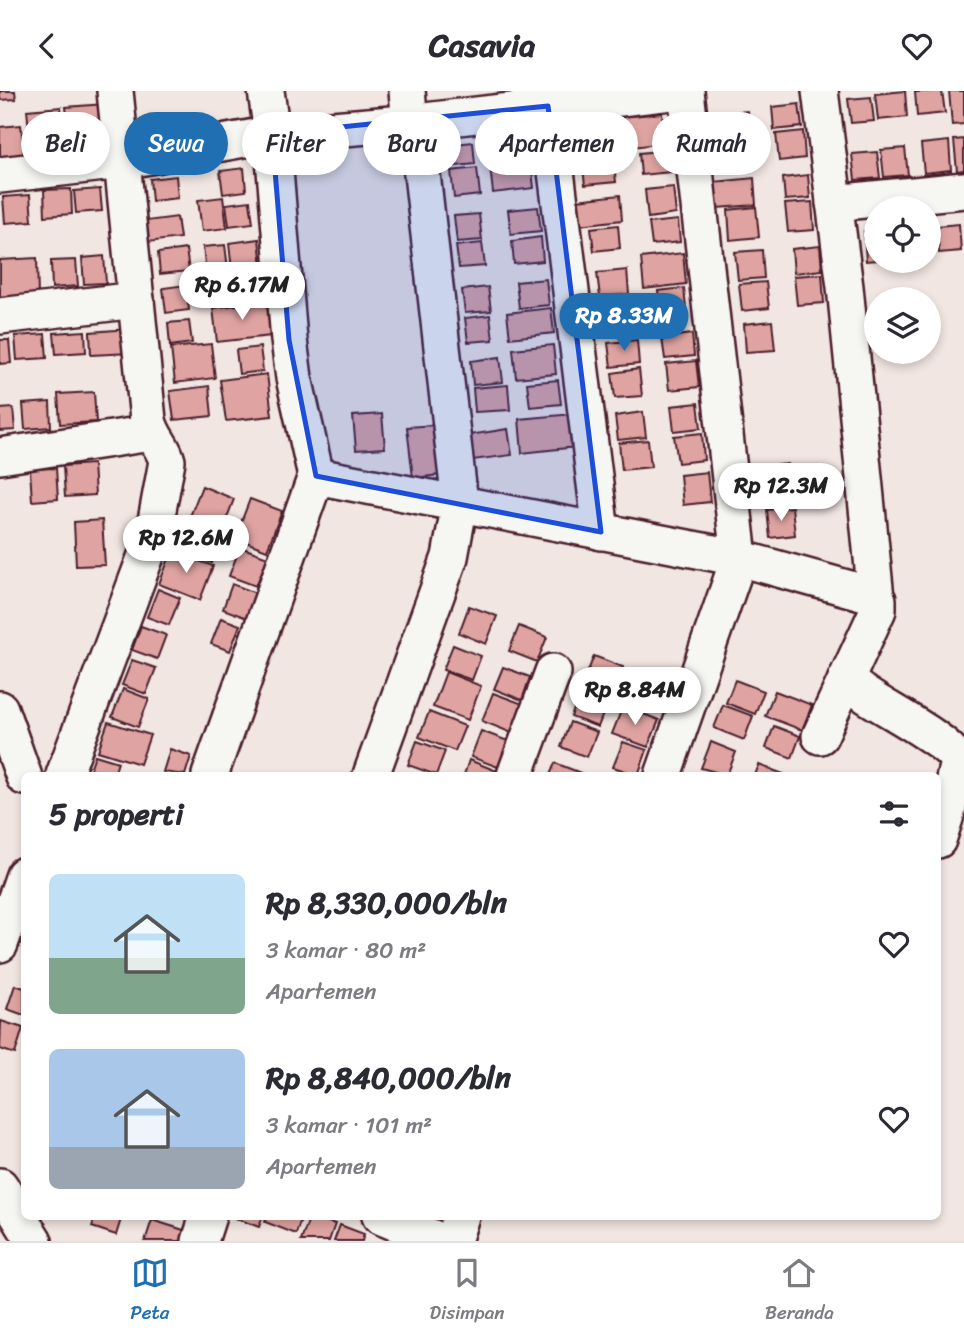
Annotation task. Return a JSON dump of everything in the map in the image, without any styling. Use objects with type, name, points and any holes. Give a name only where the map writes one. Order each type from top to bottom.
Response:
[{"type":"street","points":[[65,772],[153,537],[167,461],[164,450],[151,433],[115,91]]},
{"type":"street","points":[[266,91],[269,112]]},
{"type":"street","points":[[411,112],[547,99],[680,91]]},
{"type":"street","points":[[664,772],[739,558],[686,91]]},
{"type":"street","points":[[820,91],[878,604],[820,736]]},
{"type":"street","points":[[547,99],[601,532]]},
{"type":"street","points":[[0,175],[122,161],[242,139]]},
{"type":"street","points":[[212,772],[316,476],[299,402],[289,340],[275,175]]},
{"type":"street","points":[[379,772],[450,557],[460,503],[419,175]]},
{"type":"street","points":[[834,203],[964,190]]},
{"type":"street","points":[[0,316],[136,300]]},
{"type":"street","points":[[0,456],[151,433]]},
{"type":"street","points":[[316,476],[739,558],[868,593],[876,598]]},
{"type":"street","points":[[516,772],[552,672]]},
{"type":"street","points":[[846,679],[956,755],[958,761],[941,830]]},
{"type":"street","points":[[0,709],[22,772]]},
{"type":"street","points":[[0,944],[21,884]]},
{"type":"street","points":[[0,1186],[34,1241]]},
{"type":"street","points":[[41,1241],[50,1220]]},
{"type":"street","points":[[200,1241],[207,1220]]},
{"type":"street","points":[[390,1220],[440,1241]]},
{"type":"street","points":[[449,1241],[455,1235],[460,1220]]},
{"type":"highlighted area","points":[[548,106],[601,532],[316,476],[289,340],[272,134]]},
{"type":"building","points":[[0,91],[15,91],[16,99],[0,100]]},
{"type":"building","points":[[905,91],[907,117],[878,120],[875,94]]},
{"type":"building","points":[[942,91],[945,113],[917,116],[915,92]]},
{"type":"building","points":[[949,91],[964,91],[964,124],[952,125]]},
{"type":"building","points":[[871,97],[874,121],[851,123],[848,99]]},
{"type":"building","points":[[105,104],[106,112],[67,112],[66,107]]},
{"type":"building","points":[[799,104],[802,127],[774,130],[772,107]]},
{"type":"building","points":[[61,107],[62,112],[27,112]]},
{"type":"building","points":[[652,114],[652,145],[638,146],[638,115]]},
{"type":"building","points":[[21,125],[21,155],[0,158],[0,127]]},
{"type":"building","points":[[803,131],[805,158],[779,161],[776,134]]},
{"type":"building","points":[[964,139],[964,170],[957,171],[954,140]]},
{"type":"building","points":[[949,141],[951,170],[924,173],[921,144]]},
{"type":"building","points":[[473,142],[475,164],[461,166],[461,143]]},
{"type":"building","points":[[905,148],[908,175],[884,177],[881,150]]},
{"type":"building","points":[[652,152],[652,174],[641,175],[639,153]]},
{"type":"building","points":[[877,152],[880,178],[855,180],[852,154]]},
{"type":"building","points":[[242,168],[246,191],[223,194],[221,175],[228,175],[228,170]]},
{"type":"building","points":[[475,168],[480,195],[454,198],[451,175],[461,175],[461,170]]},
{"type":"building","points":[[491,175],[532,175],[534,188],[493,193]]},
{"type":"building","points":[[584,175],[615,175],[616,182],[585,185]]},
{"type":"building","points":[[808,175],[810,198],[785,200],[783,178]]},
{"type":"building","points":[[176,176],[178,198],[152,201],[150,179]]},
{"type":"building","points":[[754,178],[756,205],[717,208],[715,182]]},
{"type":"building","points":[[673,187],[676,214],[648,218],[645,190]]},
{"type":"building","points":[[71,189],[72,214],[45,216],[44,190]]},
{"type":"building","points":[[100,189],[102,211],[76,213],[74,191]]},
{"type":"building","points":[[30,195],[32,221],[5,223],[3,197]]},
{"type":"building","points":[[620,195],[622,220],[579,225],[577,200]]},
{"type":"building","points":[[223,197],[227,228],[202,231],[198,200]]},
{"type":"building","points":[[250,201],[253,223],[229,226],[226,204]]},
{"type":"building","points":[[812,202],[814,230],[788,232],[785,204]]},
{"type":"building","points":[[538,207],[541,231],[511,234],[508,210]]},
{"type":"building","points":[[756,207],[759,237],[730,240],[728,210]]},
{"type":"building","points":[[479,214],[482,240],[457,242],[454,216]]},
{"type":"building","points":[[177,217],[180,238],[148,242],[146,221]]},
{"type":"building","points":[[678,220],[680,242],[652,245],[649,223]]},
{"type":"building","points":[[959,224],[961,251],[941,253],[941,226]]},
{"type":"building","points":[[618,225],[620,248],[594,251],[591,228]]},
{"type":"building","points":[[541,237],[543,261],[514,264],[512,241]]},
{"type":"building","points":[[259,239],[263,276],[233,279],[229,243]]},
{"type":"building","points":[[482,243],[485,266],[459,268],[456,246]]},
{"type":"building","points":[[225,245],[228,269],[206,272],[203,247]]},
{"type":"building","points":[[820,246],[822,270],[794,273],[792,249]]},
{"type":"building","points":[[186,249],[189,271],[160,274],[158,253]]},
{"type":"building","points":[[762,250],[764,278],[738,280],[735,252]]},
{"type":"building","points":[[683,253],[686,284],[644,289],[641,258]]},
{"type":"building","points":[[104,256],[106,283],[84,284],[82,258]]},
{"type":"building","points":[[37,258],[38,297],[0,298],[0,260]]},
{"type":"building","points":[[76,260],[78,286],[52,288],[51,261]]},
{"type":"building","points":[[627,270],[629,294],[600,297],[597,273]]},
{"type":"building","points":[[822,274],[824,303],[797,305],[794,276]]},
{"type":"building","points":[[546,279],[549,305],[519,308],[516,282]]},
{"type":"building","points":[[258,282],[260,300],[230,304],[228,285]]},
{"type":"building","points":[[766,282],[769,308],[742,311],[739,284]]},
{"type":"building","points":[[186,285],[189,310],[166,313],[163,288]]},
{"type":"building","points":[[488,287],[491,311],[465,313],[462,290]]},
{"type":"building","points":[[684,288],[687,318],[661,321],[658,291]]},
{"type":"building","points":[[628,299],[630,324],[604,326],[601,302]]},
{"type":"building","points":[[267,301],[271,336],[217,342],[213,308]]},
{"type":"building","points":[[551,308],[554,333],[510,338],[507,313]]},
{"type":"building","points":[[490,315],[493,340],[468,342],[465,318]]},
{"type":"building","points":[[189,321],[192,343],[170,346],[168,323]]},
{"type":"building","points":[[772,321],[775,350],[746,352],[744,324]]},
{"type":"building","points":[[129,329],[131,353],[91,355],[90,332]]},
{"type":"building","points":[[85,331],[86,352],[56,354],[54,333]]},
{"type":"building","points":[[45,334],[47,358],[17,360],[15,336]]},
{"type":"building","points":[[692,334],[694,356],[665,359],[662,338]]},
{"type":"building","points":[[0,340],[9,340],[11,363],[0,364]]},
{"type":"building","points":[[637,340],[639,364],[611,367],[608,343]]},
{"type":"building","points":[[211,344],[215,378],[175,383],[171,348]]},
{"type":"building","points":[[553,345],[556,374],[516,378],[513,349]]},
{"type":"building","points":[[260,347],[263,371],[239,374],[236,350]]},
{"type":"building","points":[[500,357],[503,382],[473,385],[471,361]]},
{"type":"building","points":[[696,361],[699,387],[669,390],[666,364]]},
{"type":"building","points":[[639,369],[642,396],[615,398],[612,373]]},
{"type":"building","points":[[267,374],[272,416],[226,421],[220,380]]},
{"type":"building","points":[[558,380],[561,404],[530,407],[527,383]]},
{"type":"building","points":[[508,385],[510,410],[475,412],[473,388]]},
{"type":"building","points":[[209,386],[212,416],[174,420],[170,391]]},
{"type":"building","points":[[94,392],[96,422],[60,424],[58,394]]},
{"type":"building","points":[[50,402],[51,427],[25,429],[23,404]]},
{"type":"building","points":[[698,403],[701,428],[674,431],[671,406]]},
{"type":"building","points":[[13,408],[15,430],[0,431],[0,409]]},
{"type":"building","points":[[643,412],[646,437],[618,440],[615,416]]},
{"type":"building","points":[[382,414],[385,448],[356,450],[353,416]]},
{"type":"building","points":[[573,414],[576,447],[522,453],[519,419]]},
{"type":"building","points":[[436,425],[441,475],[413,478],[407,427]]},
{"type":"building","points":[[508,429],[512,455],[473,460],[469,435]]},
{"type":"building","points":[[702,433],[704,460],[678,463],[674,436]]},
{"type":"building","points":[[648,440],[651,467],[622,470],[619,443]]},
{"type":"building","points":[[93,464],[95,495],[65,497],[63,466]]},
{"type":"building","points":[[788,464],[791,490],[763,493],[760,467]]},
{"type":"building","points":[[56,468],[58,499],[32,501],[30,469]]},
{"type":"building","points":[[707,472],[710,502],[683,505],[680,475]]},
{"type":"building","points":[[202,486],[234,499],[222,531],[189,519]]},
{"type":"building","points":[[250,499],[282,511],[267,550],[235,538]]},
{"type":"building","points":[[792,507],[795,535],[770,538],[767,510]]},
{"type":"building","points":[[102,520],[105,565],[76,566],[74,522]]},
{"type":"building","points":[[180,524],[221,540],[212,563],[171,547]]},
{"type":"building","points":[[240,547],[268,557],[256,586],[229,576]]},
{"type":"building","points":[[172,551],[213,566],[200,600],[159,584]]},
{"type":"building","points":[[232,584],[256,593],[247,618],[223,609]]},
{"type":"building","points":[[158,589],[180,598],[169,625],[147,617]]},
{"type":"building","points":[[469,606],[497,616],[486,644],[459,633]]},
{"type":"building","points":[[221,618],[240,625],[230,651],[211,644]]},
{"type":"building","points":[[141,626],[166,635],[157,659],[132,650]]},
{"type":"building","points":[[519,626],[547,637],[537,662],[509,651]]},
{"type":"building","points":[[453,645],[481,656],[472,680],[443,670]]},
{"type":"building","points":[[594,656],[623,667],[614,692],[584,681]]},
{"type":"building","points":[[132,660],[156,668],[146,694],[122,685]]},
{"type":"building","points":[[503,667],[530,677],[522,700],[494,689]]},
{"type":"building","points":[[446,672],[481,686],[468,720],[433,707]]},
{"type":"building","points":[[638,674],[672,687],[664,709],[629,696]]},
{"type":"building","points":[[735,680],[764,691],[755,714],[726,703]]},
{"type":"building","points":[[123,689],[149,699],[138,727],[112,717]]},
{"type":"building","points":[[775,691],[812,705],[802,730],[765,716]]},
{"type":"building","points":[[493,693],[523,704],[512,733],[482,721]]},
{"type":"building","points":[[579,696],[606,706],[598,727],[571,717]]},
{"type":"building","points":[[723,705],[753,716],[744,740],[714,728]]},
{"type":"building","points":[[623,706],[659,720],[648,747],[612,734]]},
{"type":"building","points":[[429,712],[465,726],[455,751],[419,737]]},
{"type":"building","points":[[108,722],[150,735],[140,764],[98,751]]},
{"type":"building","points":[[570,722],[597,732],[587,757],[561,747]]},
{"type":"building","points":[[774,726],[800,736],[792,758],[766,748]]},
{"type":"building","points":[[481,731],[508,741],[498,767],[471,757]]},
{"type":"building","points":[[417,741],[445,751],[437,772],[428,772],[408,765]]},
{"type":"building","points":[[623,742],[647,750],[639,772],[613,767]]},
{"type":"building","points":[[711,742],[736,752],[728,772],[701,768]]},
{"type":"building","points":[[170,749],[191,756],[186,772],[163,772]]},
{"type":"building","points":[[95,755],[118,762],[115,772],[89,772]]},
{"type":"building","points":[[469,760],[497,771],[496,772],[465,772]]},
{"type":"building","points":[[555,763],[578,772],[551,772]]},
{"type":"building","points":[[759,765],[778,772],[756,772]]},
{"type":"building","points":[[15,985],[21,987],[21,1014],[7,1009]]},
{"type":"building","points":[[1,1021],[21,1027],[15,1054],[0,1049]]},
{"type":"building","points":[[94,1220],[121,1220],[116,1235],[92,1227]]},
{"type":"building","points":[[152,1220],[193,1233],[190,1241],[145,1241]]},
{"type":"building","points":[[240,1220],[262,1220],[259,1227]]},
{"type":"building","points":[[266,1220],[301,1220],[296,1234]]},
{"type":"building","points":[[309,1220],[335,1224],[329,1241],[301,1241]]},
{"type":"building","points":[[340,1225],[364,1234],[362,1241],[334,1241]]}]
